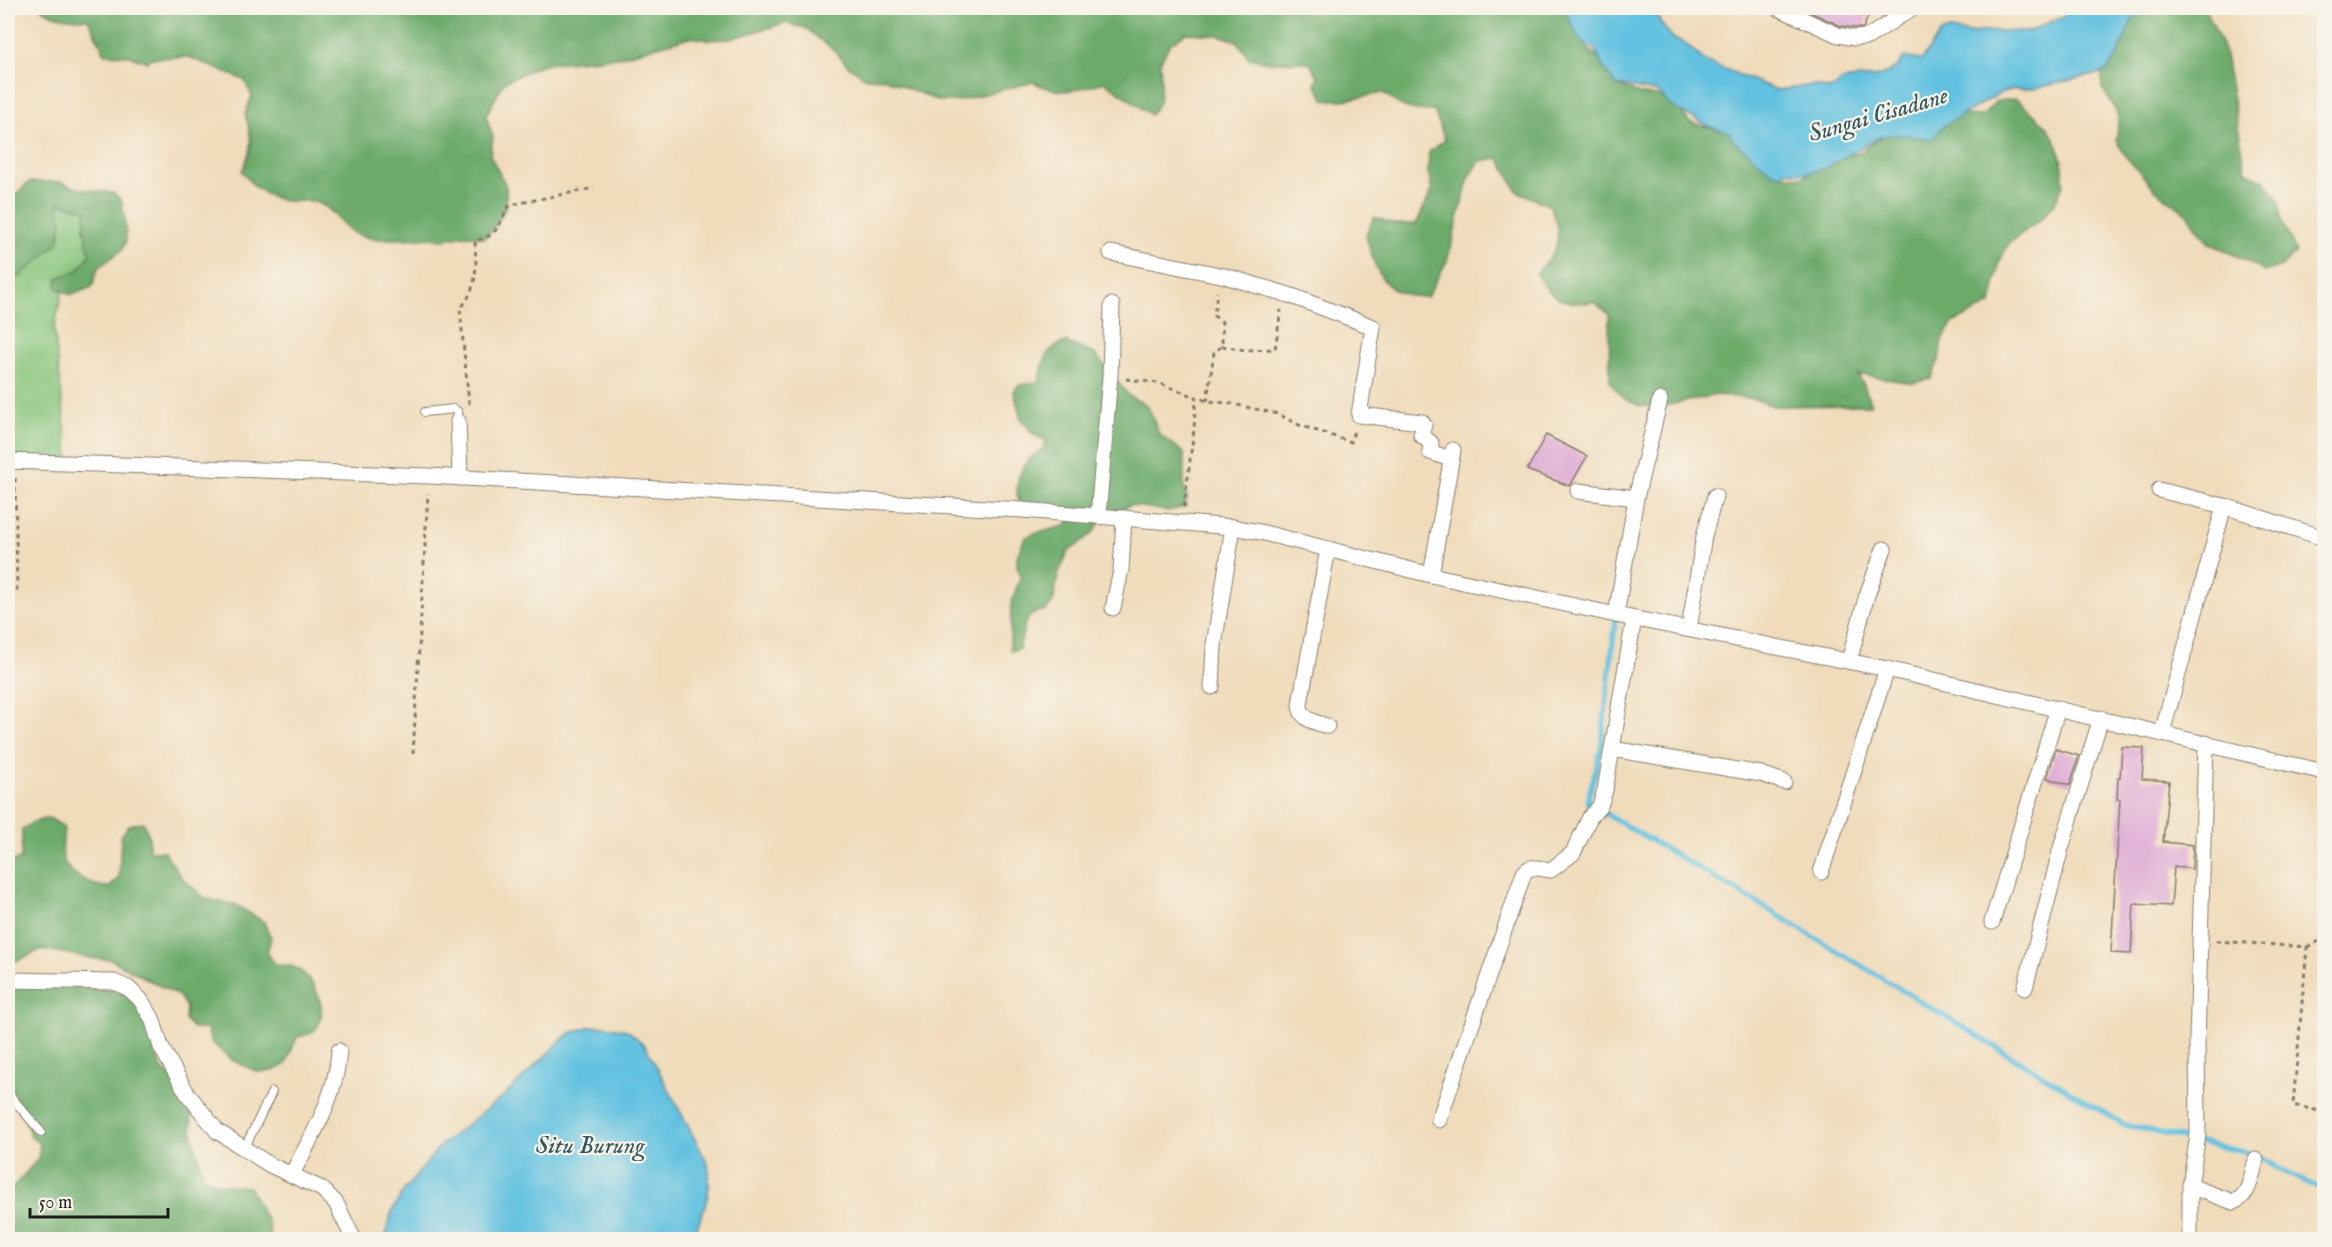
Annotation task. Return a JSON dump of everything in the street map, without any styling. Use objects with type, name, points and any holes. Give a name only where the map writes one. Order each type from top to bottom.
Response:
[{"type":"street","points":[[1778,8],[1838,35],[1852,38],[1868,37],[1912,8]]},
{"type":"street","points":[[1111,253],[1219,276],[1283,294],[1373,327],[1359,415],[1422,422],[1424,424],[1421,435],[1431,443],[1430,452],[1452,455],[1431,574]]},
{"type":"street","points":[[1098,516],[1110,376],[1112,305]]},
{"type":"street","points":[[1616,615],[1636,498],[1660,400]]},
{"type":"street","points":[[458,421],[460,469]]},
{"type":"street","points":[[11,461],[429,476],[460,469],[1233,527],[1616,615],[1887,669],[2325,772]]},
{"type":"street","points":[[2159,490],[2224,506],[2325,538]]},
{"type":"street","points":[[1578,491],[1636,498]]},
{"type":"street","points":[[1689,629],[1704,537],[1715,496]]},
{"type":"street","points":[[2162,733],[2224,506]]},
{"type":"street","points":[[1113,608],[1121,570],[1124,518]]},
{"type":"street","points":[[1212,687],[1214,645],[1233,527]]},
{"type":"street","points":[[1327,726],[1304,716],[1300,704],[1328,549]]},
{"type":"street","points":[[1849,661],[1867,595],[1884,549]]},
{"type":"street","points":[[1438,1120],[1524,873],[1528,868],[1534,867],[1551,870],[1573,853],[1590,817],[1600,806],[1635,619]]},
{"type":"street","points":[[1821,872],[1887,669]]},
{"type":"street","points":[[1992,922],[2058,708]]},
{"type":"street","points":[[2025,988],[2061,848],[2101,718]]},
{"type":"street","points":[[2190,1239],[2190,1186],[2198,1135],[2199,940],[2206,743]]},
{"type":"street","points":[[1612,749],[1761,774],[1784,782]]},
{"type":"street","points":[[8,980],[114,982],[128,988],[140,999],[152,1018],[161,1047],[188,1093],[218,1131],[270,1165],[322,1189],[336,1203],[354,1239]]},
{"type":"street","points":[[292,1174],[330,1099],[339,1051]]},
{"type":"street","points":[[2190,1186],[2233,1202],[2240,1200],[2245,1195],[2256,1160]]},
{"type":"lane","points":[[425,412],[454,409],[458,412],[458,421]]},
{"type":"lane","points":[[244,1149],[272,1092]]},
{"type":"lane","points":[[8,1093],[41,1132]]},
{"type":"path","points":[[470,407],[460,309],[470,298],[475,282],[475,240],[487,238],[495,233],[510,205],[594,188]]},
{"type":"path","points":[[1219,276],[1214,316],[1222,322],[1222,346]]},
{"type":"path","points":[[1207,401],[1214,352],[1222,346],[1245,350],[1275,350],[1283,294]]},
{"type":"path","points":[[1110,376],[1158,384],[1207,401],[1228,403],[1278,414],[1299,426],[1351,442],[1359,415]]},
{"type":"path","points":[[1182,523],[1196,397]]},
{"type":"path","points":[[11,461],[17,591]]},
{"type":"path","points":[[413,754],[429,476]]},
{"type":"path","points":[[2199,940],[2307,947],[2325,939]]},
{"type":"path","points":[[2307,947],[2294,1105],[2325,1112]]},
{"type":"green space","points":[[41,8],[1561,8],[1575,21],[1583,43],[1605,66],[1616,85],[1636,93],[1657,96],[1676,104],[1689,122],[1731,133],[1780,175],[1802,177],[1838,157],[1859,153],[1892,129],[1941,122],[1960,115],[1983,116],[1996,101],[2016,99],[2048,127],[2058,146],[2063,166],[2063,186],[2054,204],[2041,219],[2009,243],[2000,261],[1991,304],[1953,323],[1942,339],[1939,360],[1931,379],[1912,383],[1857,374],[1864,385],[1871,405],[1773,406],[1755,399],[1716,395],[1659,407],[1640,406],[1623,398],[1610,382],[1609,314],[1594,302],[1575,303],[1560,299],[1548,290],[1536,274],[1554,250],[1558,235],[1557,226],[1550,206],[1517,191],[1499,158],[1480,161],[1469,177],[1447,261],[1427,297],[1400,293],[1391,287],[1378,272],[1366,236],[1374,217],[1394,224],[1416,224],[1432,190],[1428,172],[1429,152],[1445,140],[1434,111],[1406,108],[1383,93],[1344,100],[1325,100],[1315,84],[1318,77],[1309,62],[1268,62],[1249,58],[1237,41],[1218,35],[1186,33],[1170,44],[1160,62],[1159,102],[1151,115],[1105,82],[1061,91],[1033,82],[957,101],[938,101],[886,79],[866,78],[848,66],[836,52],[805,28],[785,23],[730,39],[711,40],[690,37],[619,57],[543,64],[504,82],[486,116],[493,137],[490,155],[506,186],[506,206],[497,224],[484,238],[464,235],[441,240],[433,238],[392,239],[371,238],[354,233],[333,213],[318,203],[279,199],[261,191],[251,182],[242,171],[250,149],[245,114],[252,96],[244,80],[189,57],[151,58],[147,62],[127,55],[105,54],[88,19],[58,16]]},
{"type":"green space","points":[[2140,8],[2208,8],[2206,9],[2224,50],[2246,171],[2266,182],[2279,199],[2281,219],[2296,252],[2282,266],[2264,272],[2248,261],[2209,243],[2187,214],[2157,191],[2127,158],[2116,140],[2117,113],[2102,89],[2102,70]]},
{"type":"green space","points":[[29,182],[60,182],[81,189],[113,193],[121,200],[126,241],[122,250],[98,268],[92,287],[72,295],[56,288],[58,278],[77,271],[90,255],[84,228],[86,210],[58,203],[62,224],[58,243],[19,277],[8,278],[8,212],[14,196]]},
{"type":"green space","points":[[63,195],[115,228],[62,292],[54,330],[69,461],[8,456],[8,263],[45,200]]},
{"type":"green space","points":[[1065,342],[1095,354],[1129,396],[1148,406],[1159,434],[1184,453],[1184,487],[1187,497],[1185,507],[1167,511],[1130,505],[1104,516],[1093,533],[1068,552],[1059,572],[1053,602],[1046,611],[1033,614],[1029,618],[1019,649],[1010,651],[1011,604],[1021,575],[1017,567],[1017,557],[1024,539],[1032,534],[1066,526],[1071,517],[1021,507],[1017,490],[1020,474],[1028,460],[1042,450],[1046,441],[1033,434],[1021,419],[1014,391],[1019,385],[1039,382],[1049,352]]},
{"type":"green space","points":[[49,818],[64,827],[62,852],[65,864],[75,874],[90,883],[110,887],[119,877],[121,836],[129,825],[143,822],[149,836],[149,851],[164,851],[181,877],[206,899],[236,905],[264,922],[271,938],[267,953],[276,965],[291,966],[307,977],[321,1006],[318,1026],[310,1034],[297,1037],[286,1064],[273,1071],[258,1072],[232,1060],[211,1042],[207,1029],[194,1029],[185,1020],[186,1007],[179,996],[110,959],[95,959],[42,949],[17,961],[8,959],[8,862],[21,859],[22,830],[33,822]]},
{"type":"green space","points":[[8,979],[121,992],[133,1001],[154,1025],[156,1055],[162,1070],[185,1088],[191,1103],[192,1134],[204,1177],[218,1184],[249,1187],[269,1225],[270,1239],[156,1240],[150,1234],[123,1234],[119,1240],[8,1239],[8,1193],[38,1159],[40,1144],[30,1136],[23,1110],[8,1097]]},
{"type":"water","name":"Sungai Cisadane","points":[[1551,8],[1648,8],[1657,15],[1661,24],[1674,39],[1683,42],[1705,61],[1777,90],[1816,85],[1827,89],[1835,87],[1842,80],[1881,76],[1898,66],[1904,57],[1922,60],[1940,33],[1950,30],[1968,33],[2028,32],[2064,16],[2073,8],[2146,8],[2132,20],[2117,57],[2105,72],[2033,89],[2002,92],[1943,126],[1933,139],[1902,135],[1881,136],[1826,168],[1806,173],[1785,171],[1780,175],[1771,172],[1731,138],[1731,133],[1711,127],[1672,107],[1658,92],[1616,85],[1603,67],[1594,48],[1583,43],[1576,34],[1567,14]]},
{"type":"water","name":"Situ Burung","points":[[606,1026],[627,1030],[645,1045],[708,1164],[708,1194],[692,1239],[385,1239],[392,1211],[403,1192],[441,1145],[506,1094],[568,1034],[588,1027]]},
{"type":"building","points":[[1801,8],[1872,8],[1863,28],[1854,28],[1841,26]]},
{"type":"building","points":[[1546,435],[1587,456],[1570,486],[1527,470]]},
{"type":"building","points":[[2122,747],[2144,748],[2142,779],[2169,781],[2163,842],[2193,845],[2192,869],[2174,867],[2171,906],[2134,904],[2131,954],[2111,953],[2120,799],[2117,799],[2118,778],[2120,778]]},
{"type":"building","points":[[2056,749],[2079,756],[2070,785],[2047,778]]},
{"type":"waterway","points":[[1595,808],[1587,802],[1601,749],[1616,616]]},
{"type":"waterway","points":[[1599,810],[2125,1125],[2257,1155],[2286,1173],[2324,1190]]}]
